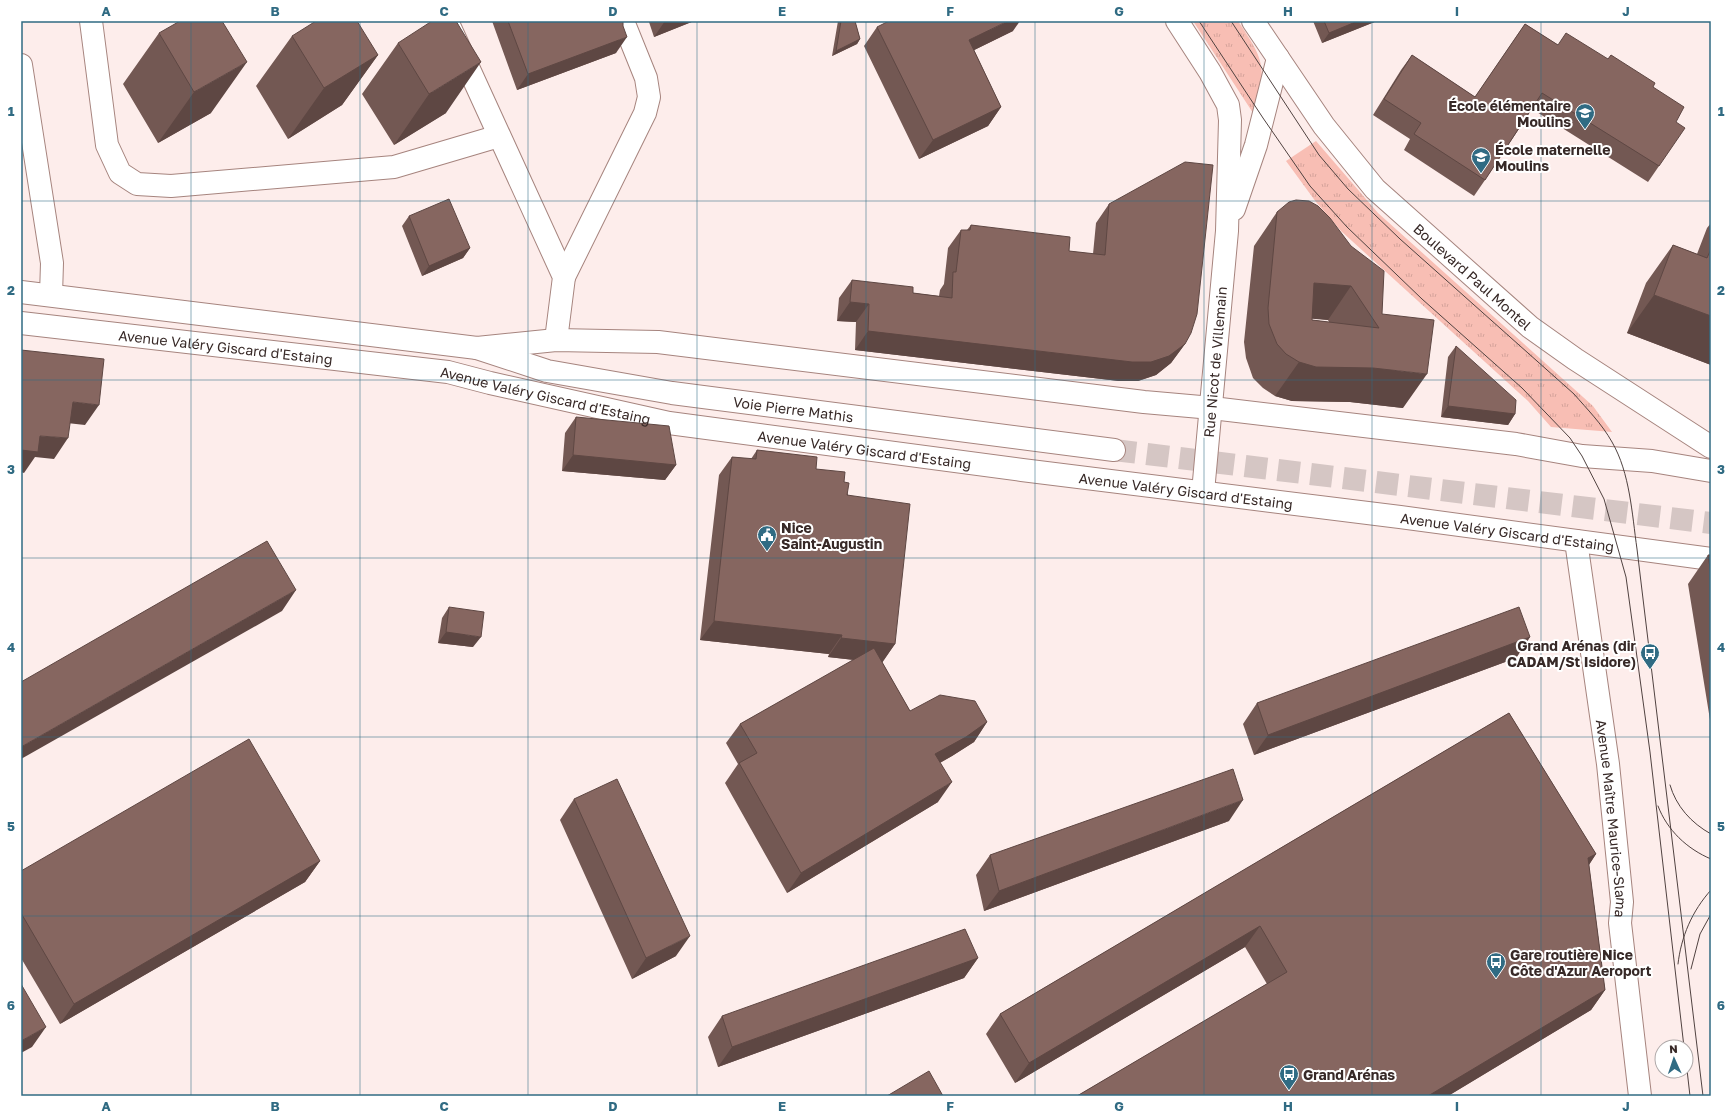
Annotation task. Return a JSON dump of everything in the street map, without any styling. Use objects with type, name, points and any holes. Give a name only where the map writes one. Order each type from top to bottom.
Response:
[{"type":"main road","points":[[91,21],[107,144],[120,173],[137,184],[171,186],[394,167],[499,136]]},
{"type":"main road","points":[[447,21],[564,277]]},
{"type":"main road","points":[[556,340],[564,277],[645,113],[649,97],[646,78],[623,21]]},
{"type":"main road","points":[[1177,21],[1210,72],[1228,104],[1230,120],[1227,231]]},
{"type":"main road","name":"Boulevard Paul Montel","points":[[1253,21],[1337,143],[1375,189],[1530,327],[1575,360],[1711,447]]},
{"type":"main road","points":[[1227,231],[1256,146],[1278,58]]},
{"type":"main road","points":[[21,65],[51,257],[51,295]]},
{"type":"main road","name":"Rue Nicot de Villemain","points":[[1203,492],[1212,408],[1227,231]]},
{"type":"main road","name":"Avenue Valéry Giscard d'Estaing","points":[[21,292],[477,348],[556,340],[658,342],[1136,401],[1212,408],[1516,444],[1582,456],[1652,461],[1711,471]]},
{"type":"main road","name":"Avenue Valéry Giscard d'Estaing","points":[[21,323],[448,372],[490,383],[669,422],[999,467],[1203,492],[1711,559]]},
{"type":"main road","name":"Voie Pierre Mathis","points":[[477,348],[547,371],[672,393],[1114,450]]},
{"type":"main road","name":"Avenue Maître Maurice-Slama","points":[[1576,541],[1608,764],[1622,902],[1620,923],[1640,1096]]},
{"type":"green space","points":[[1193,21],[1238,21],[1254,47],[1259,57],[1261,66],[1261,86],[1255,116]]},
{"type":"green space","points":[[1316,141],[1378,213],[1593,406],[1612,432],[1551,427],[1528,401],[1341,231],[1316,202],[1286,161]]},
{"type":"building","points":[[180,21],[222,21],[247,62],[194,92],[159,33]]},
{"type":"building","points":[[316,21],[357,21],[378,55],[324,88],[292,36]]},
{"type":"building","points":[[432,21],[456,21],[481,62],[429,94],[398,43]]},
{"type":"building","points":[[508,21],[623,21],[623,26],[627,37],[528,74]]},
{"type":"building","points":[[841,21],[855,21],[860,39],[836,51]]},
{"type":"building","points":[[889,21],[1008,21],[969,40],[1001,107],[933,140],[877,27]]},
{"type":"building","points":[[1324,21],[1358,21],[1329,33]]},
{"type":"building","points":[[1525,24],[1558,45],[1566,33],[1608,59],[1611,55],[1655,83],[1653,87],[1684,107],[1676,122],[1685,128],[1659,166],[1542,93],[1485,180],[1414,134],[1421,123],[1384,99],[1412,55],[1475,97]]},
{"type":"building","points":[[1185,162],[1213,165],[1197,314],[1191,333],[1185,344],[1169,356],[1151,362],[1132,362],[868,331],[869,304],[850,302],[852,280],[913,287],[913,293],[952,298],[953,272],[956,272],[961,230],[970,230],[971,225],[1070,237],[1069,251],[1105,255],[1109,204]]},
{"type":"building","points":[[449,199],[470,248],[429,266],[409,216]]},
{"type":"building","points":[[1296,200],[1309,201],[1318,206],[1330,218],[1351,246],[1384,271],[1382,314],[1434,320],[1427,374],[1373,368],[1316,367],[1299,362],[1286,354],[1277,344],[1269,324],[1268,308],[1277,212],[1289,202]],"holes":[[[1314,283],[1351,286],[1379,328],[1312,320]]]},
{"type":"building","points":[[1673,245],[1707,258],[1711,249],[1711,316],[1654,295]]},
{"type":"building","points":[[1456,346],[1516,400],[1515,414],[1448,406]]},
{"type":"building","points":[[21,350],[104,359],[99,405],[73,402],[68,438],[40,436],[38,452],[21,450]]},
{"type":"building","points":[[576,417],[669,426],[676,465],[573,455]]},
{"type":"building","points":[[757,450],[817,457],[816,469],[845,472],[844,482],[849,483],[847,495],[910,504],[895,644],[841,638],[842,635],[714,621],[732,457],[756,459]]},
{"type":"building","points":[[267,541],[296,590],[21,747],[21,682]]},
{"type":"building","points":[[1708,555],[1711,555],[1711,574]]},
{"type":"building","points":[[449,607],[484,612],[481,637],[446,632]]},
{"type":"building","points":[[1519,607],[1530,637],[1268,735],[1257,703]]},
{"type":"building","points":[[874,648],[910,711],[940,695],[975,701],[987,722],[966,737],[935,754],[952,782],[801,873],[739,763],[757,753],[740,724]]},
{"type":"building","points":[[1509,713],[1596,854],[1588,858],[1605,990],[1428,1096],[1077,1096],[1287,972],[1260,926],[1029,1063],[1000,1014]]},
{"type":"building","points":[[249,739],[320,861],[74,1004],[21,913],[21,871]]},
{"type":"building","points":[[1233,769],[1243,800],[999,891],[990,855]]},
{"type":"building","points":[[617,779],[690,936],[646,958],[574,799]]},
{"type":"building","points":[[965,929],[978,958],[732,1047],[722,1016]]},
{"type":"building","points":[[21,984],[46,1027],[21,1041]]},
{"type":"building","points":[[929,1071],[943,1096],[887,1096]]},
{"type":"tunnel","points":[[1114,450],[1711,523]]},
{"type":"tram line","points":[[1199,21],[1310,186],[1347,227],[1422,299],[1522,388],[1570,438],[1582,456],[1604,499],[1626,577],[1650,752],[1683,1039]]},
{"type":"tram line","points":[[1231,21],[1319,155],[1348,189],[1400,239],[1574,394],[1604,429],[1618,454],[1627,480],[1634,522],[1703,1096]]},
{"type":"tram line","points":[[1670,785],[1676,800],[1685,813],[1697,825],[1711,834]]},
{"type":"tram line","points":[[1658,806],[1672,831],[1694,850],[1711,859]]},
{"type":"tram line","points":[[1678,964],[1688,925],[1698,907],[1711,890]]},
{"type":"tram line","points":[[1691,969],[1700,934],[1711,914]]},
{"type":"tram line","points":[[1688,1079],[1690,1096]]},
{"type":"place","name":"École élémentaire Moulins","points":[[1585,130]]},
{"type":"place","name":"École maternelle Moulins","points":[[1481,174]]},
{"type":"place","name":"Nice Saint-Augustin","points":[[767,552]]},
{"type":"place","name":"Grand Arénas (dir CADAM/St Isidore)","points":[[1650,670]]},
{"type":"place","name":"Gare routière Nice Côte d'Azur Aeroport","points":[[1496,979]]},
{"type":"place","name":"Grand Arénas","points":[[1289,1091]]}]
